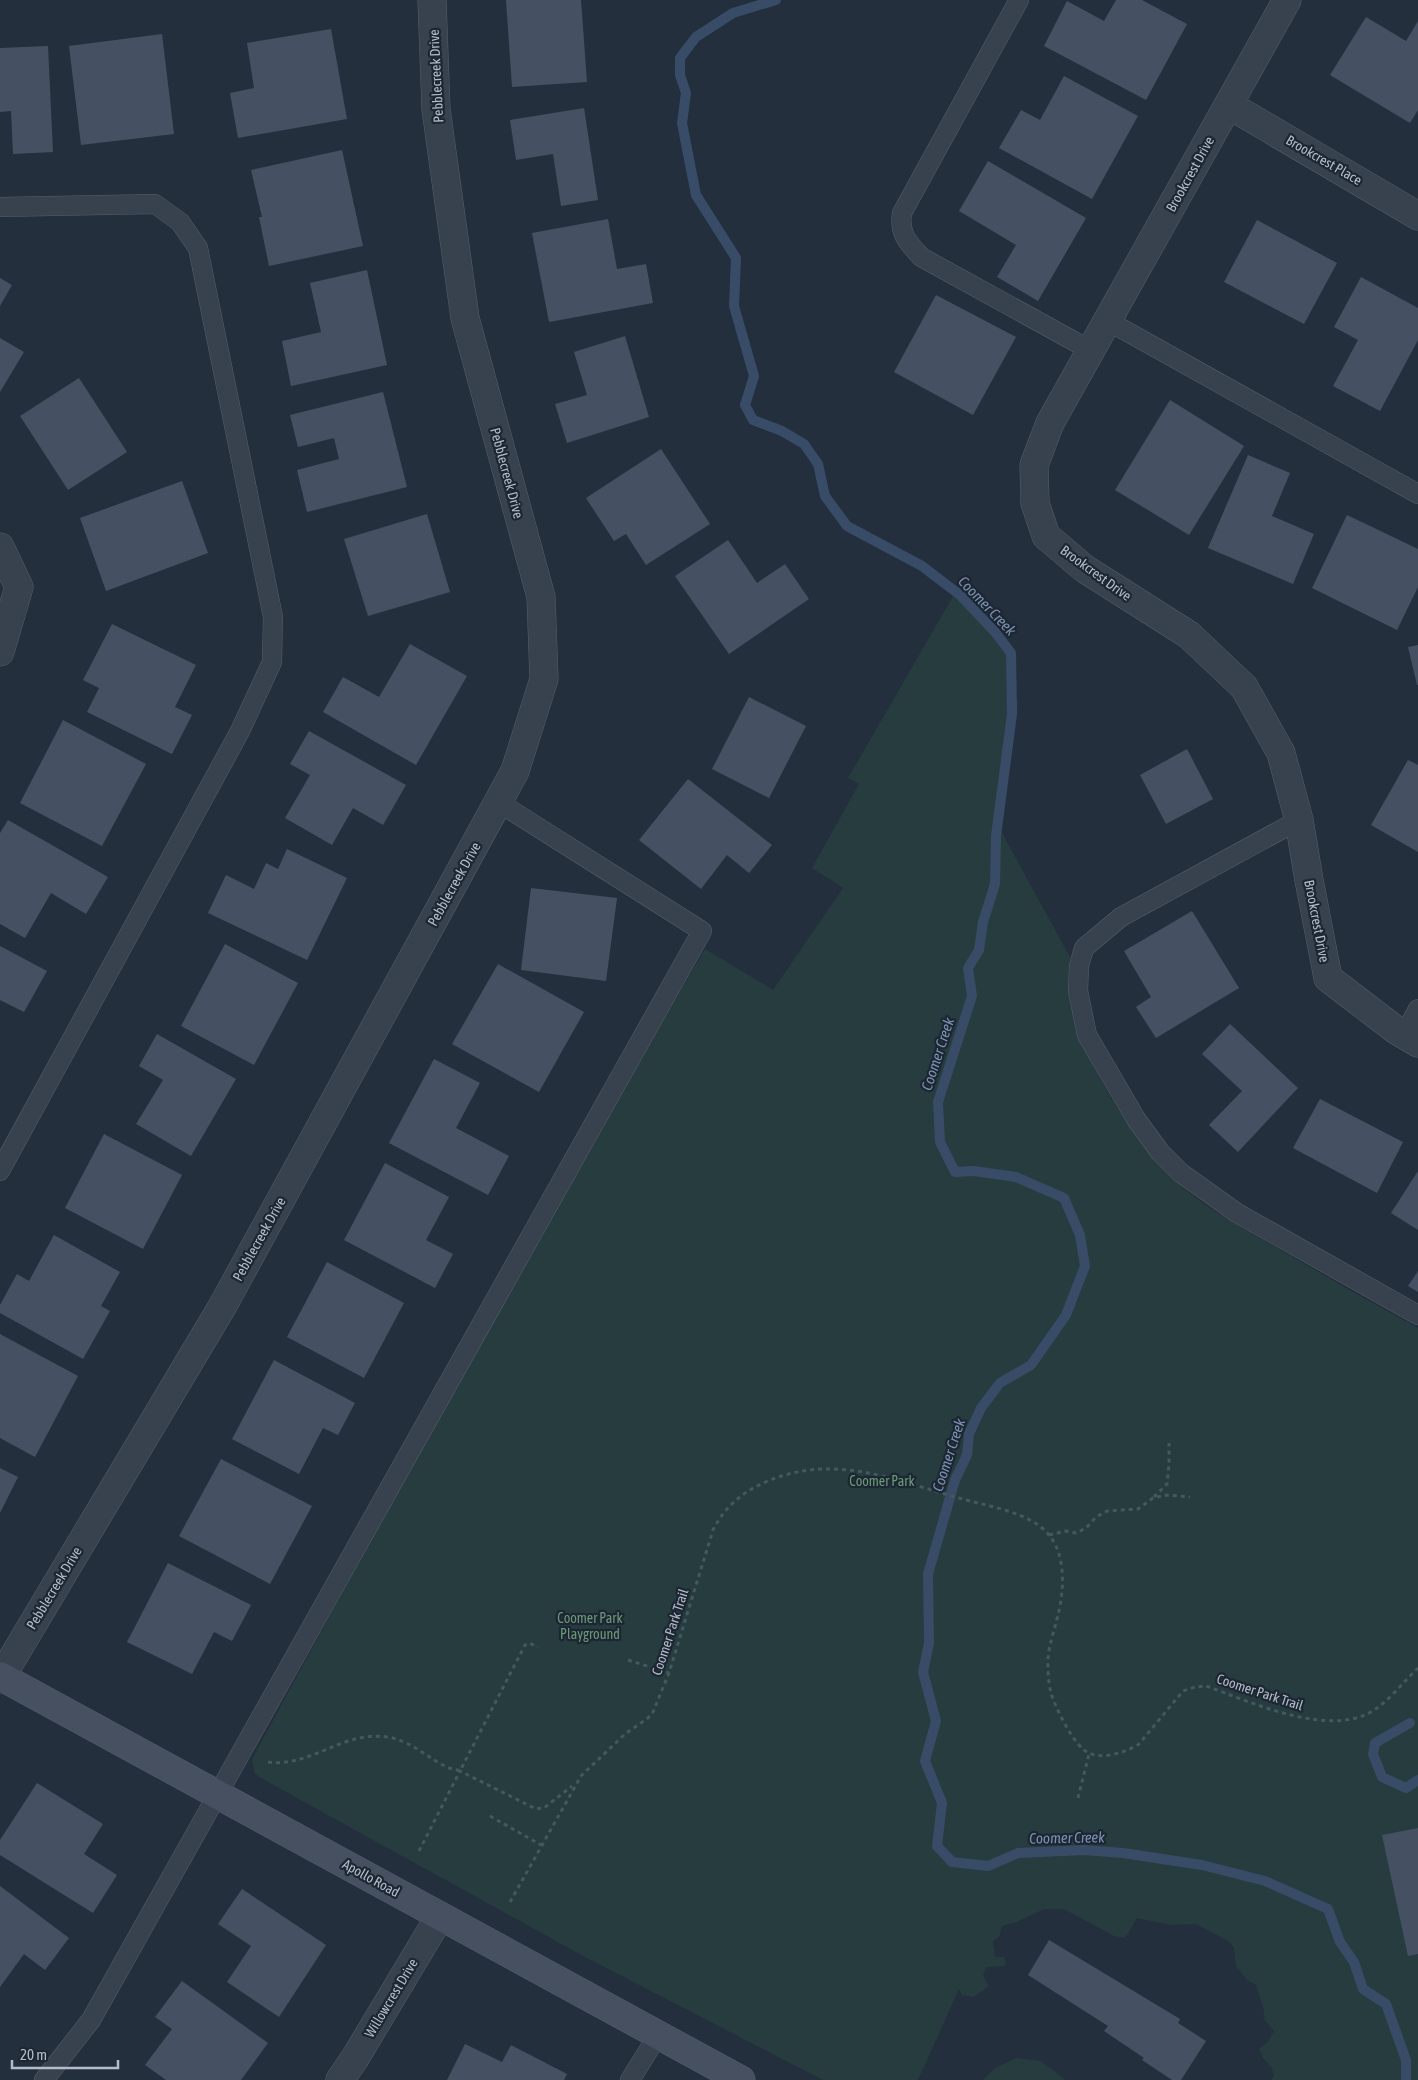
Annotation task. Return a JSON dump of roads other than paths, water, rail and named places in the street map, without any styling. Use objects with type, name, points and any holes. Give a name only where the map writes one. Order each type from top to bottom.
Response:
[{"type":"street","name":"Pebblecreek Drive","points":[[0,1678],[222,1307],[515,771],[544,679],[541,597],[465,318],[436,109],[432,0]]},
{"type":"street","name":"Brookcrest Drive","points":[[1287,0],[1050,424],[1034,465],[1035,503],[1046,536],[1085,569],[1189,635],[1244,687],[1280,753],[1299,820],[1328,978],[1411,1039]]},
{"type":"street","name":"Brookcrest Place","points":[[1229,104],[1418,216]]},
{"type":"street","points":[[0,547],[19,587],[0,652]]},
{"type":"street","name":"Apollo Road","points":[[0,1678],[741,2080]]},
{"type":"street","name":"Willowcrest Drive","points":[[340,2080],[356,2058],[440,1916]]},
{"type":"lane","points":[[1019,0],[902,213],[900,226],[909,243],[921,257],[1090,350]]},
{"type":"lane","points":[[0,206],[155,204],[180,222],[198,248],[273,617],[272,662],[240,731],[0,1171]]},
{"type":"lane","points":[[1108,321],[1418,494]]},
{"type":"lane","points":[[44,2080],[91,2020],[702,931],[498,802]]},
{"type":"lane","points":[[1299,820],[1121,917],[1088,943],[1084,948],[1079,966],[1078,991],[1087,1035],[1136,1119],[1160,1152],[1181,1174],[1237,1213],[1418,1315]]},
{"type":"lane","points":[[1411,1039],[1418,1009]]},
{"type":"lane","points":[[630,2080],[658,2035]]},
{"type":"waterway","name":"Coomer Creek","points":[[776,0],[733,13],[696,37],[680,58],[680,75],[686,93],[682,123],[696,195],[736,258],[734,306],[754,376],[745,405],[753,420],[782,431],[804,444],[818,464],[825,496],[847,526],[922,566],[960,595],[995,632],[1011,653],[1012,714],[996,836],[995,884],[983,922],[979,950],[968,968],[972,996],[938,1102],[940,1142],[955,1172],[974,1171],[1016,1177],[1064,1198],[1080,1235],[1085,1266],[1066,1315],[1031,1365],[1000,1383],[981,1408],[969,1434],[967,1455],[955,1480],[928,1574],[929,1643],[923,1672],[936,1721],[925,1761],[942,1803],[937,1846],[952,1862],[988,1866],[1018,1853],[1084,1850],[1123,1853],[1202,1865],[1265,1881],[1328,1909],[1340,1942],[1354,1962],[1363,1989],[1386,2004],[1406,2060],[1406,2080]]},
{"type":"waterway","points":[[1410,1723],[1375,1743],[1373,1754],[1382,1777],[1406,1788],[1418,1780]]},
{"type":"park label","name":"Coomer Park","points":[[882,1481]]},
{"type":"park label","name":"Coomer Park Playground","points":[[590,1626]]}]
